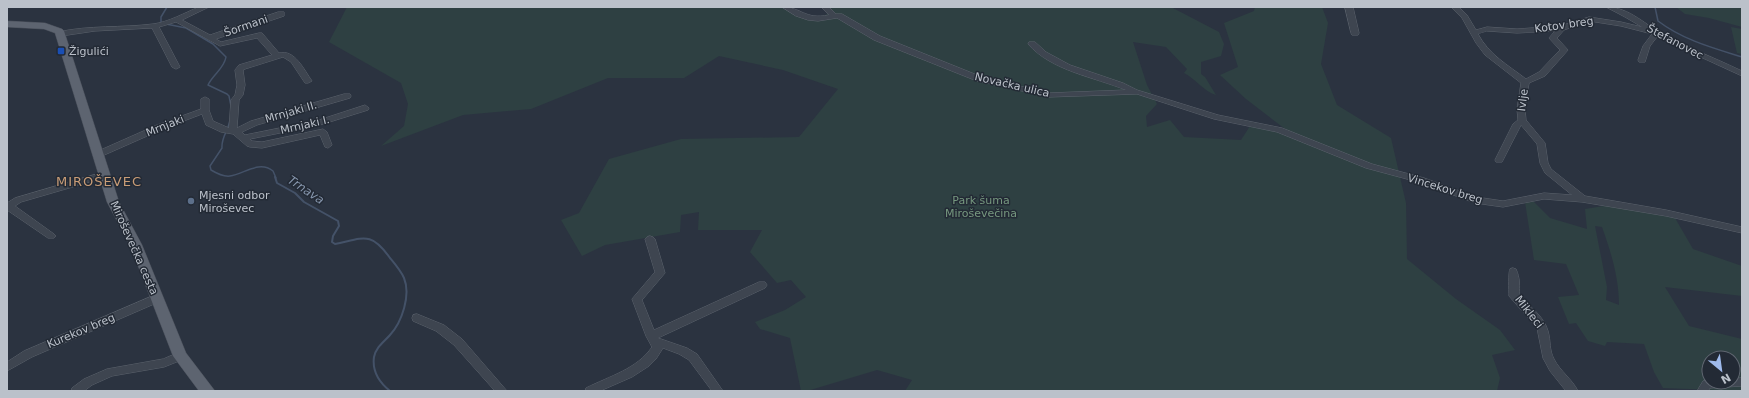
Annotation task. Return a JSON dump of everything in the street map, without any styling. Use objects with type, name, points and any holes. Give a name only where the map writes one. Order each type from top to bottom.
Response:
[{"type":"main road","points":[[7,24],[45,26],[59,31],[61,34]]},
{"type":"main road","name":"Miroševečka cesta","points":[[61,34],[113,202],[136,245],[180,356],[208,391]]},
{"type":"street","points":[[61,34],[84,30],[156,25],[177,20],[205,7]]},
{"type":"street","points":[[786,7],[798,15],[806,18],[821,19],[833,15],[825,7]]},
{"type":"street","points":[[1349,7],[1355,33]]},
{"type":"street","name":"Ivlje","points":[[1454,7],[1464,14],[1484,51],[1525,82],[1521,109],[1522,121],[1541,143],[1544,164],[1548,170],[1564,182],[1582,199]]},
{"type":"street","name":"Štefanovec","points":[[1610,7],[1628,15],[1681,47],[1742,74]]},
{"type":"street","name":"Šormani","points":[[210,38],[281,14]]},
{"type":"street","name":"Novačka ulica","points":[[833,15],[846,19],[877,38],[980,79],[1049,94],[1136,92],[1217,118],[1248,125],[1263,126],[1296,136]]},
{"type":"street","name":"Kotov breg","points":[[1474,33],[1487,28],[1517,31],[1561,28],[1589,19],[1621,24],[1656,33]]},
{"type":"street","points":[[177,20],[220,44],[259,35],[277,56]]},
{"type":"street","points":[[156,25],[176,67]]},
{"type":"street","points":[[1525,82],[1542,74],[1564,50],[1553,38],[1561,28]]},
{"type":"street","points":[[1642,60],[1643,51],[1656,33]]},
{"type":"street","points":[[1032,44],[1048,57],[1068,68],[1116,82],[1136,92]]},
{"type":"street","points":[[233,132],[235,100],[239,96],[241,85],[239,70],[242,67],[284,54],[294,60],[308,81]]},
{"type":"street","name":"Mrnjaki II.","points":[[233,132],[254,123],[347,96]]},
{"type":"street","points":[[205,99],[205,110],[209,123],[233,132],[250,144],[262,145],[323,132]]},
{"type":"street","name":"Mrnjaki I.","points":[[233,132],[320,122],[365,108]]},
{"type":"street","name":"Mrnjaki","points":[[99,154],[160,127],[205,110]]},
{"type":"street","points":[[1498,160],[1517,124],[1522,121]]},
{"type":"street","points":[[320,122],[328,144]]},
{"type":"street","name":"Vincekov breg","points":[[1296,136],[1369,166],[1421,180],[1475,200],[1503,204],[1544,196],[1582,199],[1666,213],[1741,231]]},
{"type":"street","points":[[51,236],[8,206],[18,200],[104,175]]},
{"type":"street","points":[[590,391],[638,370],[654,356],[658,347],[637,299],[660,273],[650,239]]},
{"type":"street","name":"Mikleci","points":[[1513,272],[1515,282],[1514,296],[1540,324],[1545,334],[1544,344],[1547,355],[1558,373],[1573,391]]},
{"type":"street","points":[[654,340],[762,285]]},
{"type":"street","name":"Kurekov breg","points":[[7,367],[28,354],[157,298]]},
{"type":"street","points":[[417,318],[440,328],[458,342],[502,391]]},
{"type":"street","points":[[654,340],[683,351],[693,357],[718,391]]},
{"type":"street","points":[[76,391],[88,382],[111,372],[164,363],[180,356]]},
{"type":"street","points":[[1702,391],[1707,384],[1716,382],[1742,382]]},
{"type":"green space","name":"Park šuma Miroševečina","points":[[347,7],[780,7],[815,20],[831,12],[828,7],[1171,7],[1219,32],[1224,44],[1221,56],[1201,62],[1201,74],[1205,77],[1216,95],[1207,91],[1184,73],[1187,69],[1166,47],[1133,42],[1147,85],[1157,104],[1146,116],[1147,127],[1170,120],[1184,137],[1241,140],[1250,126],[1289,132],[1246,99],[1220,75],[1238,67],[1224,23],[1254,11],[1255,7],[1322,7],[1328,23],[1321,64],[1337,105],[1391,138],[1406,203],[1407,259],[1456,299],[1500,330],[1515,350],[1492,355],[1500,378],[1497,391],[905,391],[912,380],[877,370],[807,391],[801,391],[790,338],[760,329],[755,322],[785,310],[806,297],[791,280],[777,283],[750,252],[762,230],[698,230],[699,212],[681,215],[680,232],[605,245],[582,256],[561,220],[579,213],[609,159],[681,139],[799,137],[838,89],[783,70],[719,56],[684,78],[608,78],[531,109],[463,115],[381,146],[404,126],[408,104],[401,83],[329,42]]},
{"type":"green space","points":[[1676,7],[1742,7],[1742,27],[1709,18],[1685,14]]},
{"type":"green space","points":[[1731,27],[1742,29],[1742,54],[1737,53]]},
{"type":"green space","points":[[1532,200],[1550,218],[1587,229],[1585,209],[1610,205],[1675,218],[1693,249],[1742,266],[1742,296],[1665,287],[1689,326],[1742,339],[1741,386],[1741,350],[1701,350],[1701,389],[1663,388],[1654,372],[1644,344],[1607,342],[1605,346],[1588,341],[1576,323],[1569,324],[1558,297],[1579,295],[1566,264],[1534,260],[1525,202]],"holes":[[[1595,226],[1602,227],[1614,265],[1619,295],[1619,305],[1606,300],[1607,287]]]},
{"type":"green space","points":[[1741,386],[1742,391],[1716,390],[1741,390]]},
{"type":"waterway","name":"Trnava","points":[[167,7],[161,17],[161,23],[186,28],[213,44],[226,57],[223,65],[208,85],[227,94],[229,96],[231,106]]},
{"type":"waterway","name":"Štefanovec","points":[[1655,7],[1658,21],[1668,28],[1698,43],[1742,57]]},
{"type":"waterway","name":"Trnava","points":[[230,119],[222,148],[210,166],[211,170],[222,175],[230,176],[257,167],[262,167],[273,171],[276,178]]},
{"type":"waterway","name":"Trnava","points":[[275,177],[277,183],[295,193],[304,202],[338,221],[339,226],[333,236],[332,242],[335,244],[360,239],[372,240],[383,249],[403,275],[406,285],[406,300],[402,316],[394,330],[378,347],[374,357],[374,367],[376,372],[383,384],[390,391]]},
{"type":"place","name":"Žigulići","points":[[61,51]]},
{"type":"place","name":"Mjesni odbor Miroševec","points":[[191,201]]},
{"type":"district","name":"MIROŠEVEC","points":[[99,181]]}]
